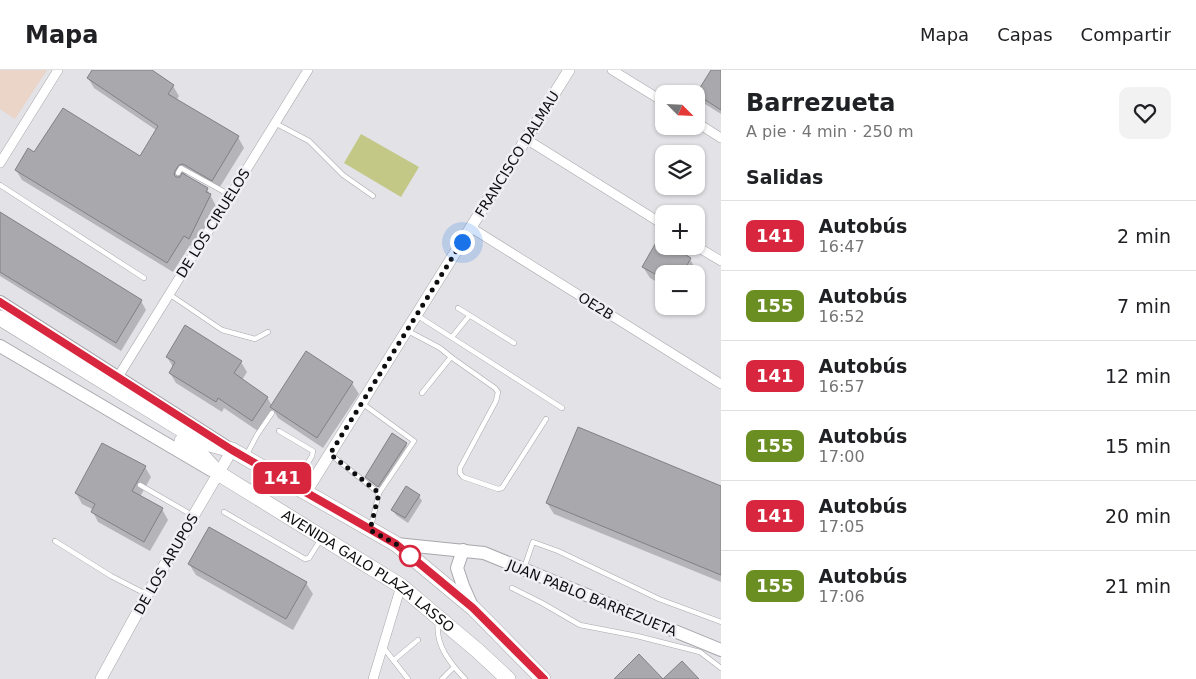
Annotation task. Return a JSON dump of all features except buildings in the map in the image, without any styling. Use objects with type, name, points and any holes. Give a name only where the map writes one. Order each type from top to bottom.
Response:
[{"type":"main road","points":[[0,302],[232,450],[396,544],[473,608],[544,679]]},
{"type":"main road","points":[[0,318],[202,442],[232,450]]},
{"type":"main road","name":"AVENIDA GALO PLAZA LASSO","points":[[0,327],[198,450],[218,474]]},
{"type":"main road","name":"AVENIDA GALO PLAZA LASSO","points":[[0,346],[218,474],[401,586],[508,679]]},
{"type":"main road","name":"JUAN PABLO BARREZUETA","points":[[396,544],[484,553],[721,650]]},
{"type":"main road","points":[[463,550],[457,568],[462,586],[473,608]]},
{"type":"street","points":[[0,163],[58,70]]},
{"type":"street","name":"DE LOS CIRUELOS","points":[[118,377],[308,70]]},
{"type":"street","name":"FRANCISCO DALMAU","points":[[300,489],[330,454],[569,70]]},
{"type":"street","points":[[612,70],[655,96]]},
{"type":"street","points":[[705,128],[721,138]]},
{"type":"street","points":[[526,139],[655,219]]},
{"type":"street","name":"OE2B","points":[[470,227],[721,384]]},
{"type":"street","points":[[705,251],[721,261]]},
{"type":"street","name":"DE LOS ARUPOS","points":[[101,679],[232,450]]},
{"type":"street","points":[[373,679],[401,586]]},
{"type":"lane","points":[[275,122],[310,141],[343,175],[372,196]]},
{"type":"lane","points":[[178,173],[181,168],[230,195]]},
{"type":"lane","points":[[0,185],[144,278]]},
{"type":"lane","points":[[169,294],[222,330],[255,339],[268,332]]},
{"type":"lane","points":[[458,308],[514,343]]},
{"type":"lane","points":[[417,315],[562,408]]},
{"type":"lane","points":[[452,337],[469,316]]},
{"type":"lane","points":[[407,330],[440,348],[498,392],[496,401],[460,468],[460,473],[463,477],[498,489],[502,488],[546,419]]},
{"type":"lane","points":[[422,393],[451,357]]},
{"type":"lane","points":[[362,404],[414,441],[379,493],[370,530]]},
{"type":"lane","points":[[246,458],[272,412]]},
{"type":"lane","points":[[280,431],[313,451],[300,489]]},
{"type":"lane","points":[[330,454],[379,493]]},
{"type":"lane","points":[[140,485],[194,516]]},
{"type":"lane","points":[[224,512],[305,559],[309,558],[322,538]]},
{"type":"lane","points":[[55,541],[111,576],[148,594]]},
{"type":"lane","points":[[524,570],[533,542],[558,551],[659,599],[721,622]]},
{"type":"lane","points":[[512,588],[580,625],[637,636],[700,652],[721,668]]},
{"type":"lane","points":[[438,617],[437,628],[440,644],[465,679]]},
{"type":"lane","points":[[394,660],[418,640]]},
{"type":"lane","points":[[383,647],[408,679]]},
{"type":"lane","points":[[442,679],[454,666]]},
{"type":"shaded area","points":[[0,70],[47,70],[15,119],[0,109]]},
{"type":"green space","points":[[361,134],[419,167],[401,197],[344,163]]},
{"type":"bus line","name":"141","points":[[0,302],[232,450],[396,544],[473,608],[544,679]]},
{"type":"route","points":[[410,556],[396,544],[370,530],[379,493],[330,454],[462,242]]}]
